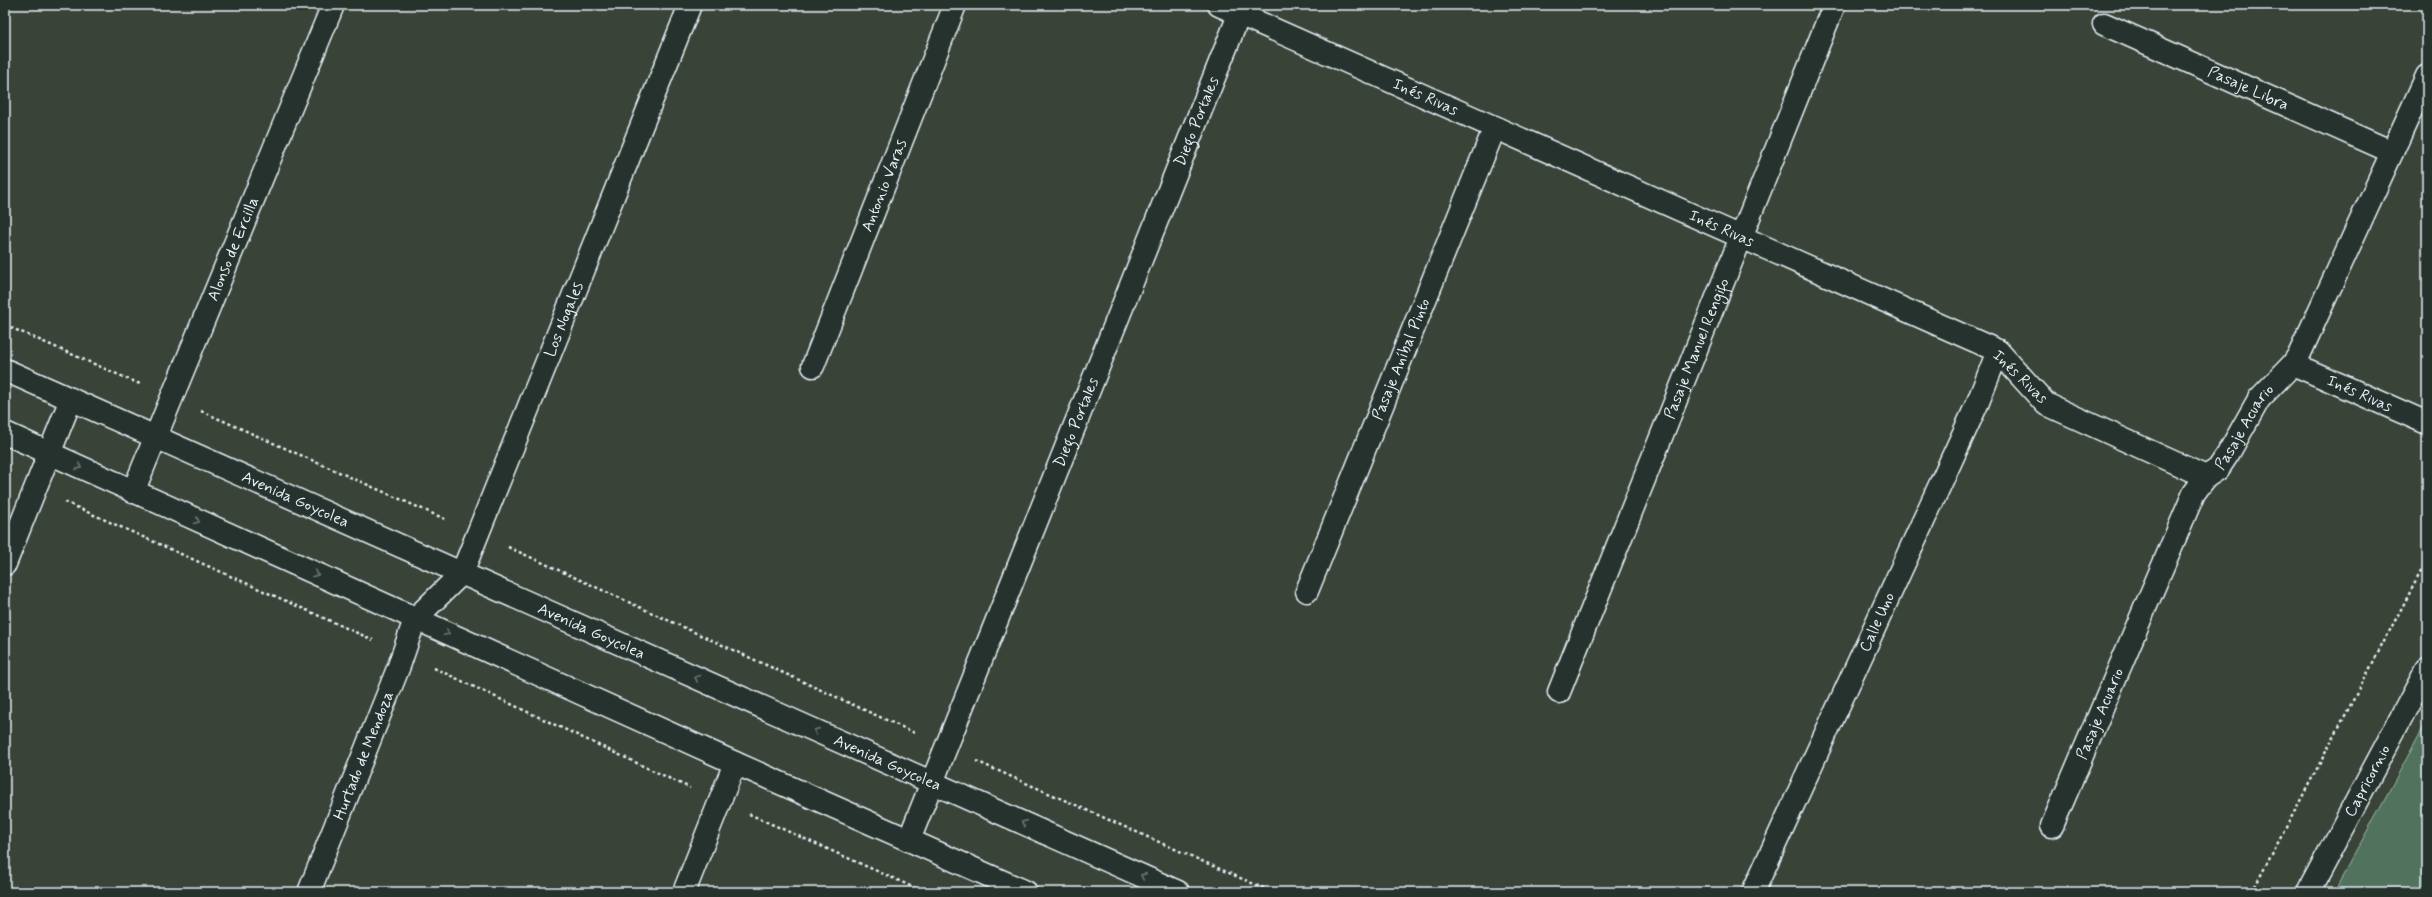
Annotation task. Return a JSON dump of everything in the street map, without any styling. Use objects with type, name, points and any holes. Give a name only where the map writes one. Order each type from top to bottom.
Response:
[{"type":"street","name":"Alonso de Ercilla","points":[[133,492],[333,5]]},
{"type":"street","name":"Los Nogales","points":[[415,618],[462,573],[690,5]]},
{"type":"street","name":"Antonio Varas","points":[[813,366],[955,5]]},
{"type":"street","name":"Inés Rivas","points":[[1219,5],[1241,10],[1495,127],[1998,351],[2046,404],[2206,477]]},
{"type":"street","name":"Pasaje Manuel Rengifo","points":[[1559,692],[1834,5]]},
{"type":"street","name":"Diego Portales","points":[[909,840],[1241,10]]},
{"type":"street","name":"Pasaje Libra","points":[[2104,24],[2392,152]]},
{"type":"street","name":"Pasaje Acuario","points":[[2052,826],[2194,493],[2206,477],[2218,469],[2259,399],[2293,364],[2308,340],[2427,76]]},
{"type":"street","name":"Pasaje Aníbal Pinto","points":[[1307,591],[1495,127]]},
{"type":"street","name":"Calle Uno","points":[[1752,892],[1978,402],[1998,351]]},
{"type":"street","name":"Inés Rivas","points":[[2293,364],[2427,423]]},
{"type":"street","name":"Avenida Goycolea","points":[[5,370],[1178,892]]},
{"type":"street","points":[[5,564],[71,399]]},
{"type":"street","points":[[5,433],[735,763],[1026,892]]},
{"type":"street","name":"Hurtado de Mendoza","points":[[309,892],[403,654],[415,618]]},
{"type":"street","name":"Capricornio","points":[[2308,892],[2427,669]]},
{"type":"street","points":[[684,892],[735,763]]},
{"type":"path","points":[[5,325],[478,534],[946,747],[1272,892]]},
{"type":"path","points":[[36,489],[403,654],[720,802],[924,892]]},
{"type":"path","points":[[2252,892],[2427,560]]},
{"type":"green space","points":[[2427,720],[2427,892],[2334,892],[2421,732]]}]
